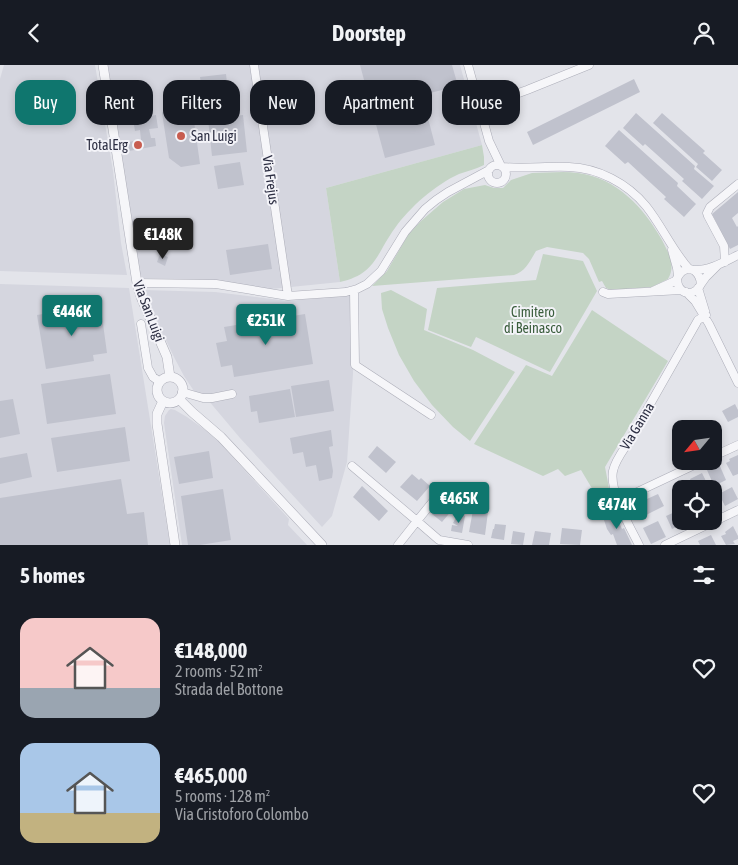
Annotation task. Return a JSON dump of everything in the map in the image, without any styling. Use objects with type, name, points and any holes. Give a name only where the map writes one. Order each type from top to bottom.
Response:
[{"type":"street","name":"Via San Luigi","points":[[103,65],[137,283],[141,297],[167,357],[170,377],[180,382],[182,387],[181,395],[192,412],[221,437],[322,545]]},
{"type":"street","name":"Via Frejus","points":[[254,65],[288,296]]},
{"type":"street","points":[[468,65],[472,80]]},
{"type":"street","points":[[520,93],[588,65]]},
{"type":"street","points":[[485,125],[489,141],[506,173],[505,178]]},
{"type":"street","points":[[489,141],[489,176],[492,181]]},
{"type":"street","points":[[137,283],[216,284],[288,296],[350,291],[367,284],[381,271],[405,232],[425,209],[436,200],[494,165],[529,168],[570,167],[595,171],[623,185],[646,205],[670,244],[691,269],[700,275],[705,316]]},
{"type":"street","points":[[463,184],[479,181],[500,182],[529,168]]},
{"type":"street","points":[[723,263],[724,246],[707,213],[710,207],[738,184]]},
{"type":"street","points":[[670,244],[677,268],[678,286],[695,301],[705,316],[738,383]]},
{"type":"street","points":[[603,292],[605,294],[653,291],[693,292],[706,277],[723,263],[738,255]]},
{"type":"street","points":[[653,291],[665,286],[683,271],[702,269],[723,263]]},
{"type":"street","points":[[350,291],[355,365],[431,415]]},
{"type":"street","name":"Via Ganna","points":[[639,545],[618,501],[612,481],[612,472],[615,463],[698,320],[705,316]]},
{"type":"street","name":"Via San Luigi","points":[[141,324],[148,368],[153,377],[160,382],[157,391],[158,397],[162,401],[157,414],[156,424],[175,545]]},
{"type":"street","points":[[160,382],[170,377]]},
{"type":"street","points":[[162,401],[175,402],[181,395],[212,398],[232,394]]},
{"type":"street","points":[[722,452],[738,445]]},
{"type":"street","points":[[352,466],[439,540],[468,545]]},
{"type":"street","points":[[618,501],[684,470]]},
{"type":"street","points":[[398,545],[443,489]]},
{"type":"street","points":[[665,545],[738,510]]},
{"type":"shaded area","points":[[4,65],[95,65],[98,80],[86,80],[86,125],[105,125],[127,275],[0,271],[0,79]]},
{"type":"shaded area","points":[[107,65],[460,65],[464,80],[442,80],[442,125],[476,125],[482,145],[326,188],[340,282],[271,289],[215,281],[140,278],[116,125],[153,125],[153,80],[109,80]]},
{"type":"shaded area","points":[[0,284],[129,288],[170,545],[0,545]]},
{"type":"shaded area","points":[[143,290],[215,292],[288,301],[352,295],[353,374],[347,462],[332,516],[322,527],[240,438],[203,394],[194,391],[175,359]]},
{"type":"shaded area","points":[[171,409],[187,417],[217,440],[289,519],[288,525],[307,545],[182,545],[164,423],[165,416]]},
{"type":"green space","points":[[482,145],[484,165],[459,174],[441,184],[424,197],[401,220],[374,262],[361,274],[340,282],[326,188]]},
{"type":"green space","points":[[572,172],[592,176],[605,181],[628,196],[655,228],[667,250],[671,259],[668,279],[652,287],[611,290],[606,288],[602,281],[599,282],[589,259],[583,253],[547,247],[536,251],[525,268],[514,275],[372,286],[387,271],[408,235],[443,202],[464,189],[485,185],[503,188],[511,180],[532,173]]},
{"type":"green space","name":"Cimitero di Beinasco","points":[[543,254],[583,261],[597,291],[550,372],[476,337],[471,347],[428,330],[437,288],[536,280]]},
{"type":"green space","points":[[391,290],[427,309],[424,330],[473,350],[515,372],[470,441],[453,427],[432,405],[414,381],[399,355],[382,309],[381,293]]},
{"type":"green space","points":[[592,310],[668,361],[605,467],[612,504],[603,507],[581,470],[565,476],[558,469],[543,476],[474,444],[526,365],[552,376]]},
{"type":"building","points":[[360,65],[452,65],[456,80],[442,80],[442,90],[432,92],[432,80],[364,80]]},
{"type":"building","points":[[226,74],[227,80],[200,80],[200,77]]},
{"type":"building","points":[[634,79],[640,92],[533,145],[527,132]]},
{"type":"building","points":[[636,113],[695,166],[694,169],[714,186],[702,199],[682,181],[684,179],[645,144],[643,146],[623,128]]},
{"type":"building","points":[[662,113],[705,151],[703,153],[722,170],[712,181],[696,167],[698,164],[653,123]]},
{"type":"building","points":[[156,115],[158,128],[149,129],[151,138],[155,138],[156,146],[129,151],[128,142],[141,140],[140,130],[135,131],[134,125],[153,125],[153,116]]},
{"type":"building","points":[[240,115],[243,115],[247,152],[212,156],[209,125],[240,125]]},
{"type":"building","name":"San Luigi","points":[[164,125],[195,125],[200,164],[181,167],[169,158]]},
{"type":"building","points":[[376,125],[430,125],[435,145],[385,158]]},
{"type":"building","points":[[619,130],[678,183],[677,186],[696,204],[684,217],[664,199],[666,197],[628,162],[625,164],[605,146]]},
{"type":"building","points":[[240,162],[244,185],[218,189],[214,166]]},
{"type":"building","points":[[738,192],[738,213],[732,218],[738,226],[738,245],[730,249],[712,214]]},
{"type":"building","points":[[268,244],[272,269],[230,275],[226,250]]},
{"type":"building","points":[[160,254],[168,257],[165,266],[157,262]]},
{"type":"building","points":[[85,307],[86,311],[101,309],[107,353],[93,355],[94,361],[46,369],[37,315]]},
{"type":"building","points":[[305,314],[313,364],[234,377],[232,365],[221,367],[216,343],[227,341],[224,327]]},
{"type":"building","points":[[110,374],[116,414],[47,424],[41,384]]},
{"type":"building","points":[[329,380],[334,411],[296,417],[291,386]]},
{"type":"building","points":[[290,389],[295,417],[259,423],[257,411],[251,412],[249,396]]},
{"type":"building","points":[[13,399],[20,434],[0,438],[0,401]]},
{"type":"building","points":[[735,404],[738,410],[738,417],[728,422],[722,411]]},
{"type":"building","points":[[125,427],[130,461],[57,472],[51,438]]},
{"type":"building","points":[[331,430],[333,446],[329,447],[333,471],[332,478],[319,481],[316,465],[306,467],[303,452],[293,454],[290,438]]},
{"type":"building","points":[[377,446],[396,462],[386,473],[368,457]]},
{"type":"building","points":[[209,451],[213,478],[179,484],[174,457]]},
{"type":"building","points":[[27,453],[32,477],[0,484],[0,458]]},
{"type":"building","points":[[738,455],[738,474],[733,476],[726,463],[730,461],[729,459]]},
{"type":"building","points":[[707,470],[722,470],[726,480],[722,482],[722,480],[711,480]]},
{"type":"building","points":[[702,473],[706,480],[690,480]]},
{"type":"building","points":[[412,474],[419,480],[421,478],[430,486],[417,501],[400,487]]},
{"type":"building","points":[[121,479],[127,514],[144,512],[148,545],[0,545],[0,498]]},
{"type":"building","points":[[362,486],[388,511],[379,521],[353,497]]},
{"type":"building","points":[[732,487],[738,499],[725,506],[722,500],[722,492]]},
{"type":"building","points":[[223,489],[231,540],[188,545],[181,496]]},
{"type":"building","points":[[658,494],[664,506],[644,516],[638,503]]},
{"type":"building","points":[[442,501],[453,509],[442,522],[432,514]]},
{"type":"building","points":[[473,510],[488,512],[485,535],[469,532]]},
{"type":"building","points":[[459,512],[465,516],[462,533],[451,531],[452,525],[458,526],[453,523]]},
{"type":"building","points":[[614,512],[632,545],[617,545],[613,534],[611,535],[607,529],[603,517]]},
{"type":"building","points":[[672,513],[672,529],[666,516]]},
{"type":"building","points":[[658,521],[666,537],[651,544],[643,528]]},
{"type":"building","points":[[495,524],[506,525],[504,540],[491,538]]},
{"type":"building","points":[[733,526],[738,539],[733,541],[735,544],[726,545],[721,536],[726,534],[725,532]]},
{"type":"building","points":[[562,528],[582,530],[580,545],[560,544]]},
{"type":"building","points":[[513,531],[525,533],[523,545],[511,544]]},
{"type":"building","points":[[535,531],[551,533],[549,545],[532,545]]},
{"type":"building","points":[[711,535],[716,545],[700,545],[698,541]]},
{"type":"place","name":"San Luigi","points":[[181,136]]},
{"type":"place","name":"TotalErg","points":[[138,145]]}]
